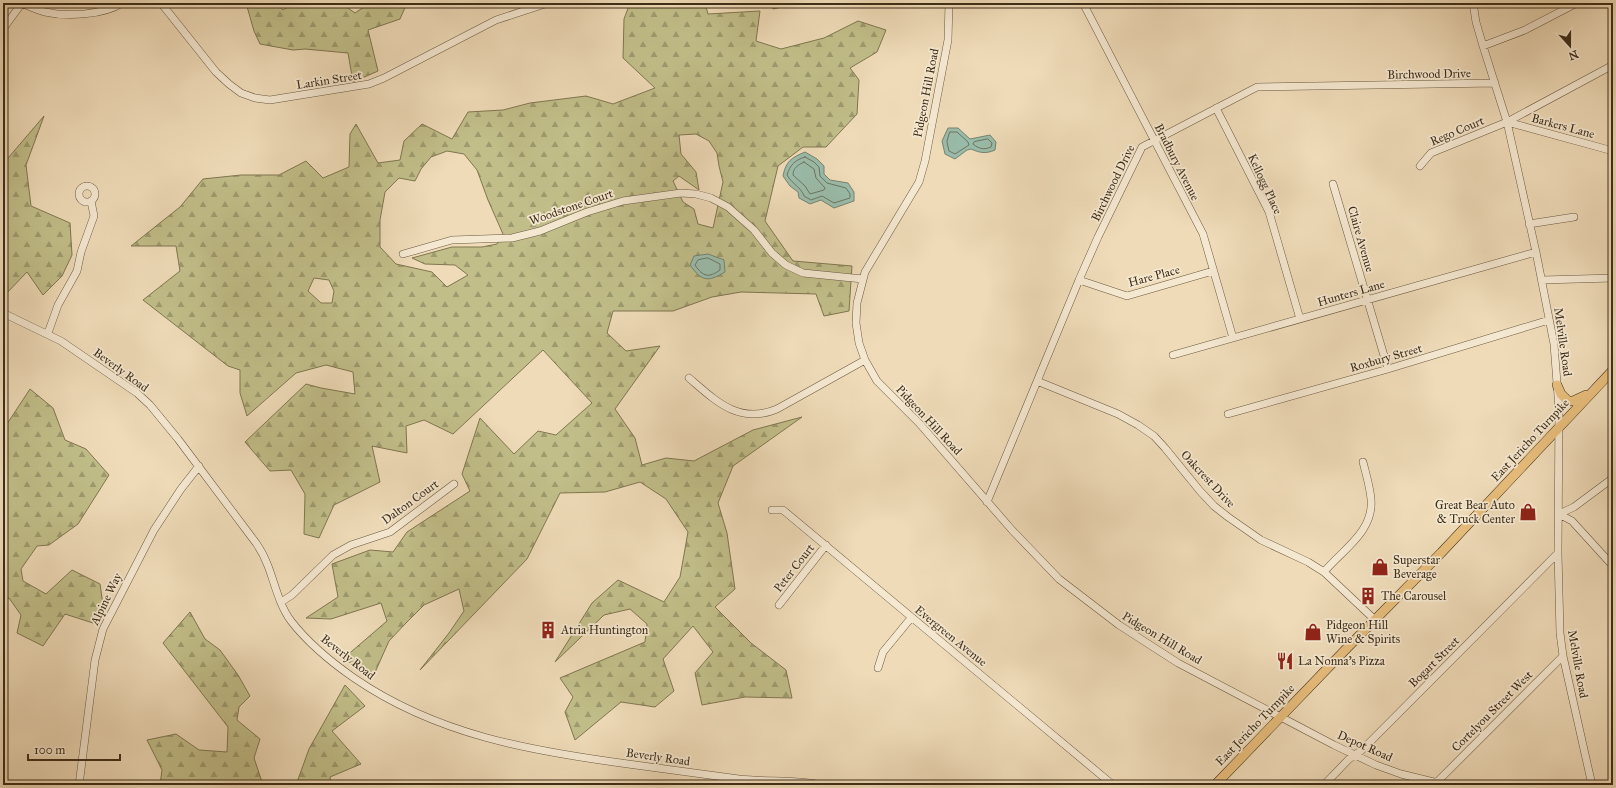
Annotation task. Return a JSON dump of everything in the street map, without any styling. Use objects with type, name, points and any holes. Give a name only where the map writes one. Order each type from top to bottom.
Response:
[{"type":"main road","name":"East Jericho Turnpike","points":[[1214,785],[1441,553],[1613,370]]},
{"type":"main road","points":[[1558,385],[1561,394],[1568,401],[1579,399],[1592,391]]},
{"type":"street","points":[[3,29],[22,3],[45,12],[77,14],[93,13],[122,3]]},
{"type":"street","name":"Larkin Street","points":[[161,3],[216,72],[229,84],[241,93],[255,98],[270,100],[369,84],[384,78],[496,20],[548,3]]},
{"type":"street","name":"Pidgeon Hill Road","points":[[949,3],[948,40],[925,161],[919,182],[865,272],[857,303],[856,323],[859,343],[865,360],[877,381],[919,423],[1012,530],[1059,579],[1119,625],[1178,663],[1280,717]]},
{"type":"street","name":"Bradbury Avenue","points":[[1082,3],[1202,234],[1233,338]]},
{"type":"street","name":"Melville Road","points":[[1474,3],[1476,22],[1507,122],[1542,280],[1554,344],[1558,385],[1559,427],[1558,553],[1560,633],[1563,656],[1592,785]]},
{"type":"street","points":[[1483,46],[1525,30],[1577,3]]},
{"type":"street","name":"Rego Court","points":[[1420,166],[1431,153],[1507,122],[1613,65]]},
{"type":"street","name":"Birchwood Drive","points":[[987,502],[1098,237],[1142,147],[1154,139],[1257,86],[1495,83]]},
{"type":"street","name":"Kellogg Place","points":[[1216,108],[1269,212],[1300,318]]},
{"type":"street","name":"Barkers Lane","points":[[1507,122],[1613,151]]},
{"type":"street","name":"Claire Avenue","points":[[1333,184],[1388,369]]},
{"type":"street","name":"Woodstone Court","points":[[403,254],[452,240],[512,238],[540,231],[587,212],[623,201],[681,193],[701,195],[728,206],[754,230],[772,253],[786,265],[803,273],[863,279]]},
{"type":"street","points":[[48,333],[58,305],[77,271],[81,252],[94,216],[91,201]]},
{"type":"street","points":[[1529,224],[1574,217]]},
{"type":"street","name":"Hunters Lane","points":[[1173,356],[1300,318],[1536,252]]},
{"type":"street","name":"Hare Place","points":[[1080,280],[1127,296],[1213,271]]},
{"type":"street","points":[[1542,280],[1613,278]]},
{"type":"street","name":"Beverly Road","points":[[3,313],[48,333],[137,393],[150,405],[199,466],[259,547],[268,565],[281,602],[290,619],[300,631],[330,660],[382,696],[432,720],[541,751],[742,782],[803,782],[822,785]]},
{"type":"street","name":"Roxbury Street","points":[[1228,414],[1388,369],[1549,320]]},
{"type":"street","points":[[689,378],[717,402],[726,407],[745,414],[764,414],[777,409],[865,360]]},
{"type":"street","name":"Oakcrest Drive","points":[[1037,381],[1118,414],[1154,436],[1214,506],[1262,540],[1308,562],[1324,572],[1375,620]]},
{"type":"street","points":[[1324,572],[1357,538],[1369,517],[1371,500],[1363,462]]},
{"type":"street","name":"Alpine Way","points":[[79,785],[95,660],[103,629],[154,530],[181,489],[199,466]]},
{"type":"street","points":[[1559,514],[1574,507],[1613,478]]},
{"type":"street","name":"Dalton Court","points":[[281,602],[292,595],[337,552],[351,545],[390,532],[454,484]]},
{"type":"street","name":"Evergreen Avenue","points":[[772,510],[783,510],[1113,785]]},
{"type":"street","points":[[1559,514],[1572,521],[1613,566]]},
{"type":"street","name":"Peter Court","points":[[779,605],[826,546]]},
{"type":"street","name":"Bogart Street","points":[[1324,785],[1349,759],[1362,750],[1558,553]]},
{"type":"street","points":[[878,668],[883,652],[911,618]]},
{"type":"street","name":"Cortelyou Street West","points":[[1436,783],[1563,656]]},
{"type":"street","name":"Depot Road","points":[[1280,717],[1355,755],[1401,774],[1421,782],[1446,785]]},
{"type":"green space","points":[[246,3],[276,3],[283,10],[294,3],[341,3],[355,13],[370,3],[407,3],[400,19],[368,30],[378,71],[353,82],[348,53],[305,49],[293,50],[260,44],[254,31]]},
{"type":"green space","points":[[630,3],[705,3],[708,14],[760,11],[756,41],[781,49],[824,38],[858,21],[886,30],[877,52],[850,68],[859,80],[857,114],[826,147],[803,147],[778,166],[765,221],[793,261],[852,266],[849,311],[824,316],[816,294],[741,292],[712,297],[673,311],[613,311],[607,333],[626,351],[660,346],[615,409],[635,438],[642,465],[666,458],[694,461],[753,430],[802,417],[733,466],[718,503],[727,533],[735,589],[715,607],[751,643],[786,670],[792,698],[745,697],[702,705],[695,673],[713,652],[693,626],[663,659],[674,691],[655,707],[621,702],[575,740],[565,712],[573,697],[560,678],[645,642],[647,624],[630,609],[604,615],[555,662],[592,603],[618,580],[664,602],[680,577],[688,532],[666,499],[640,482],[605,492],[560,493],[527,559],[420,670],[464,611],[459,589],[424,605],[406,623],[389,641],[372,679],[344,658],[387,621],[381,603],[331,619],[306,618],[338,597],[332,564],[370,550],[393,552],[407,532],[470,491],[462,474],[480,418],[514,454],[538,431],[556,435],[592,403],[543,350],[453,434],[424,420],[406,426],[407,453],[372,446],[380,482],[334,505],[319,538],[304,534],[305,494],[291,470],[270,471],[245,442],[306,384],[355,394],[353,372],[326,365],[296,373],[247,416],[240,393],[240,370],[228,366],[143,300],[180,271],[176,246],[131,246],[180,207],[203,179],[241,175],[279,175],[306,161],[323,178],[349,167],[350,134],[356,124],[378,163],[400,160],[404,141],[422,124],[452,139],[468,112],[503,110],[530,103],[586,96],[613,104],[655,88],[623,58],[624,19]],"holes":[[[696,134],[709,141],[717,153],[723,182],[713,228],[698,224],[694,209],[683,202],[673,181],[679,176],[699,190],[696,172],[681,154],[679,135]],[[447,151],[464,154],[477,170],[503,234],[497,244],[482,247],[452,247],[412,258],[425,264],[455,265],[468,275],[447,287],[432,272],[396,264],[380,247],[380,220],[385,192],[399,178],[415,181],[421,169],[431,157]],[[314,278],[329,280],[334,291],[332,303],[321,303],[308,291]]]},
{"type":"green space","points":[[771,3],[799,3],[773,9]]},
{"type":"green space","points":[[44,116],[26,165],[31,206],[70,223],[72,255],[62,276],[43,295],[27,272],[3,297],[3,164]]},
{"type":"green space","points":[[30,389],[53,408],[65,440],[86,449],[109,475],[78,524],[49,545],[37,546],[21,569],[23,581],[46,594],[72,570],[100,584],[103,605],[93,623],[65,614],[43,646],[17,633],[21,615],[9,598],[3,600],[3,430]]},
{"type":"green space","points":[[190,612],[205,639],[220,650],[238,675],[250,696],[239,707],[237,720],[260,739],[254,758],[263,785],[160,785],[162,770],[147,740],[176,734],[199,750],[227,752],[228,727],[163,643]]},
{"type":"green space","points":[[345,685],[365,706],[332,731],[361,764],[330,777],[331,785],[296,785],[309,749]]},
{"type":"water","points":[[948,128],[958,128],[970,139],[990,135],[996,142],[995,150],[983,152],[971,149],[967,150],[955,159],[945,154],[942,141]]},
{"type":"water","points":[[805,152],[817,159],[824,166],[824,174],[830,180],[848,183],[854,192],[854,201],[834,208],[821,200],[810,204],[799,198],[798,192],[790,186],[783,176],[788,163],[796,156]]},
{"type":"water","points":[[708,254],[724,260],[725,272],[714,278],[706,279],[698,275],[690,265],[694,256]]},
{"type":"place","name":"Great Bear Auto & Truck Center","points":[[1528,512]]},
{"type":"place","name":"Superstar Beverage","points":[[1380,567]]},
{"type":"place","name":"The Carousel","points":[[1368,596]]},
{"type":"place","name":"Atria Huntington","points":[[548,630]]},
{"type":"place","name":"Pidgeon Hill Wine & Spirits","points":[[1313,632]]},
{"type":"place","name":"La Nonna's Pizza","points":[[1285,661]]}]
